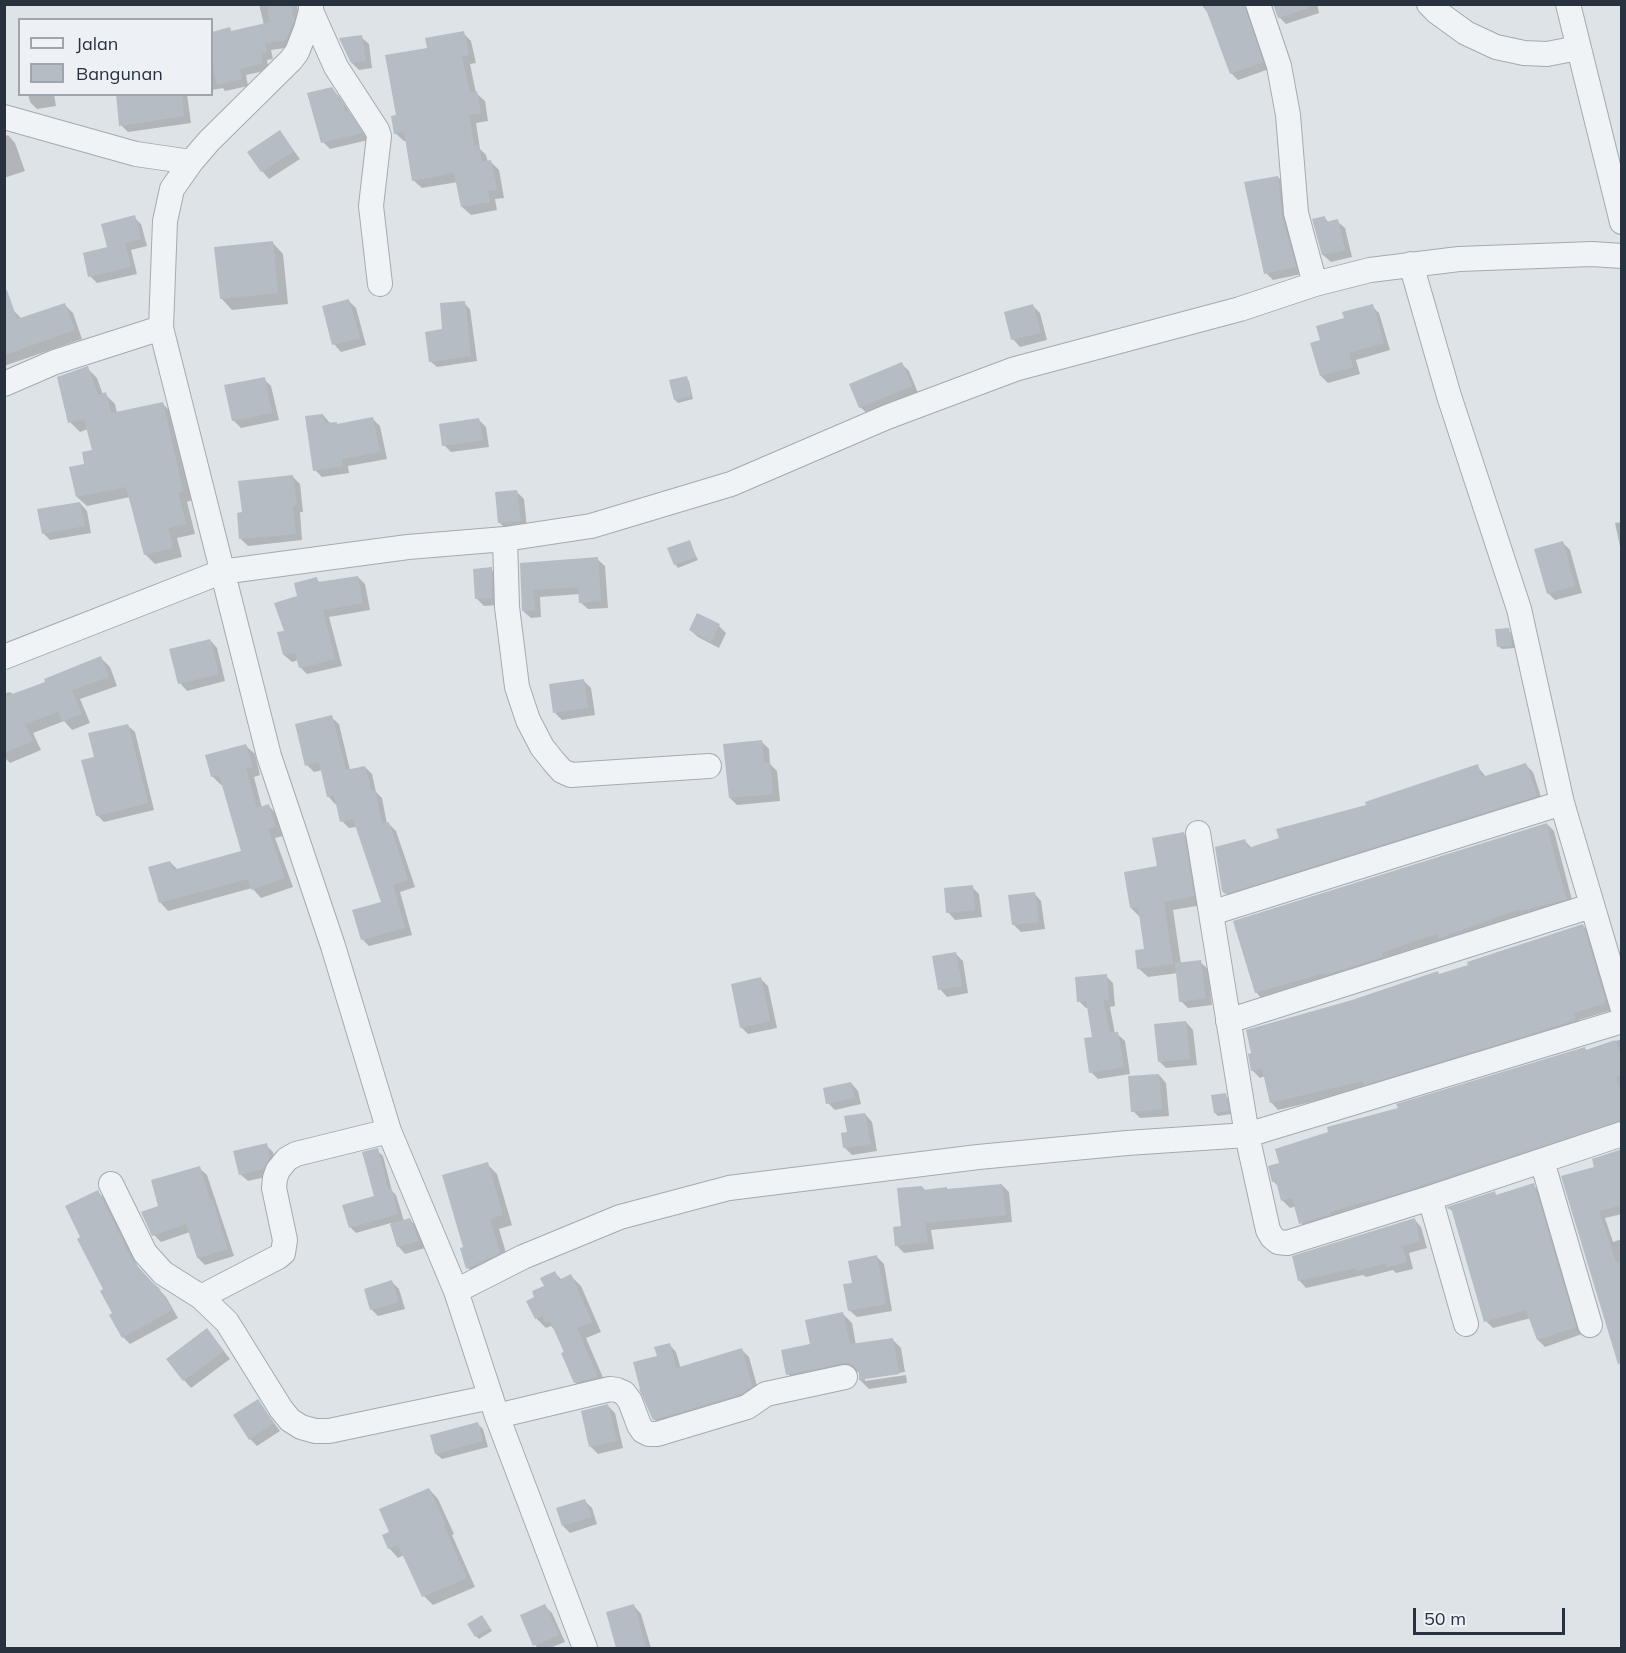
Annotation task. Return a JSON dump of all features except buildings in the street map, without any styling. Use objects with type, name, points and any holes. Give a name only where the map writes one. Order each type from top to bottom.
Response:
[{"type":"street","points":[[1258,4],[1279,66],[1287,115],[1296,213],[1315,284]]},
{"type":"street","points":[[1429,4],[1466,33],[1496,46],[1524,53],[1547,54],[1578,48]]},
{"type":"street","points":[[1568,4],[1622,222]]},
{"type":"street","points":[[311,8],[301,42],[291,60],[209,141],[172,189],[165,221],[162,328],[221,572],[269,756],[333,946],[389,1131],[456,1291],[494,1406],[585,1648]]},
{"type":"street","points":[[311,8],[336,67],[379,136],[371,206],[380,284]]},
{"type":"street","points":[[4,117],[136,154],[191,162]]},
{"type":"street","points":[[4,657],[221,572],[408,547],[505,539],[591,526],[731,484],[887,417],[1015,369],[1240,309],[1315,284],[1370,270],[1503,256],[1592,254],[1622,256]]},
{"type":"street","points":[[1411,264],[1449,396],[1519,609],[1562,803],[1622,1006]]},
{"type":"street","points":[[4,384],[55,362],[162,328]]},
{"type":"street","points":[[505,539],[507,607],[517,687],[528,720],[542,747],[562,771],[571,775],[709,766]]},
{"type":"street","points":[[1211,913],[1562,803]]},
{"type":"street","points":[[1197,833],[1247,1135],[1268,1230],[1278,1242],[1287,1243],[1622,1134]]},
{"type":"street","points":[[1228,1021],[1591,906]]},
{"type":"street","points":[[456,1291],[523,1257],[620,1217],[729,1188],[989,1156],[1247,1135],[1622,1021]]},
{"type":"street","points":[[201,1297],[283,1253],[285,1240],[274,1188],[278,1170],[287,1159],[296,1154],[389,1131]]},
{"type":"street","points":[[1542,1161],[1590,1325]]},
{"type":"street","points":[[111,1184],[145,1253],[164,1273],[201,1297],[227,1322],[281,1409],[290,1420],[301,1427],[315,1431],[329,1431],[610,1389],[624,1393],[643,1431],[657,1434],[747,1407],[766,1394],[845,1377]]},
{"type":"street","points":[[1430,1198],[1466,1324]]}]
